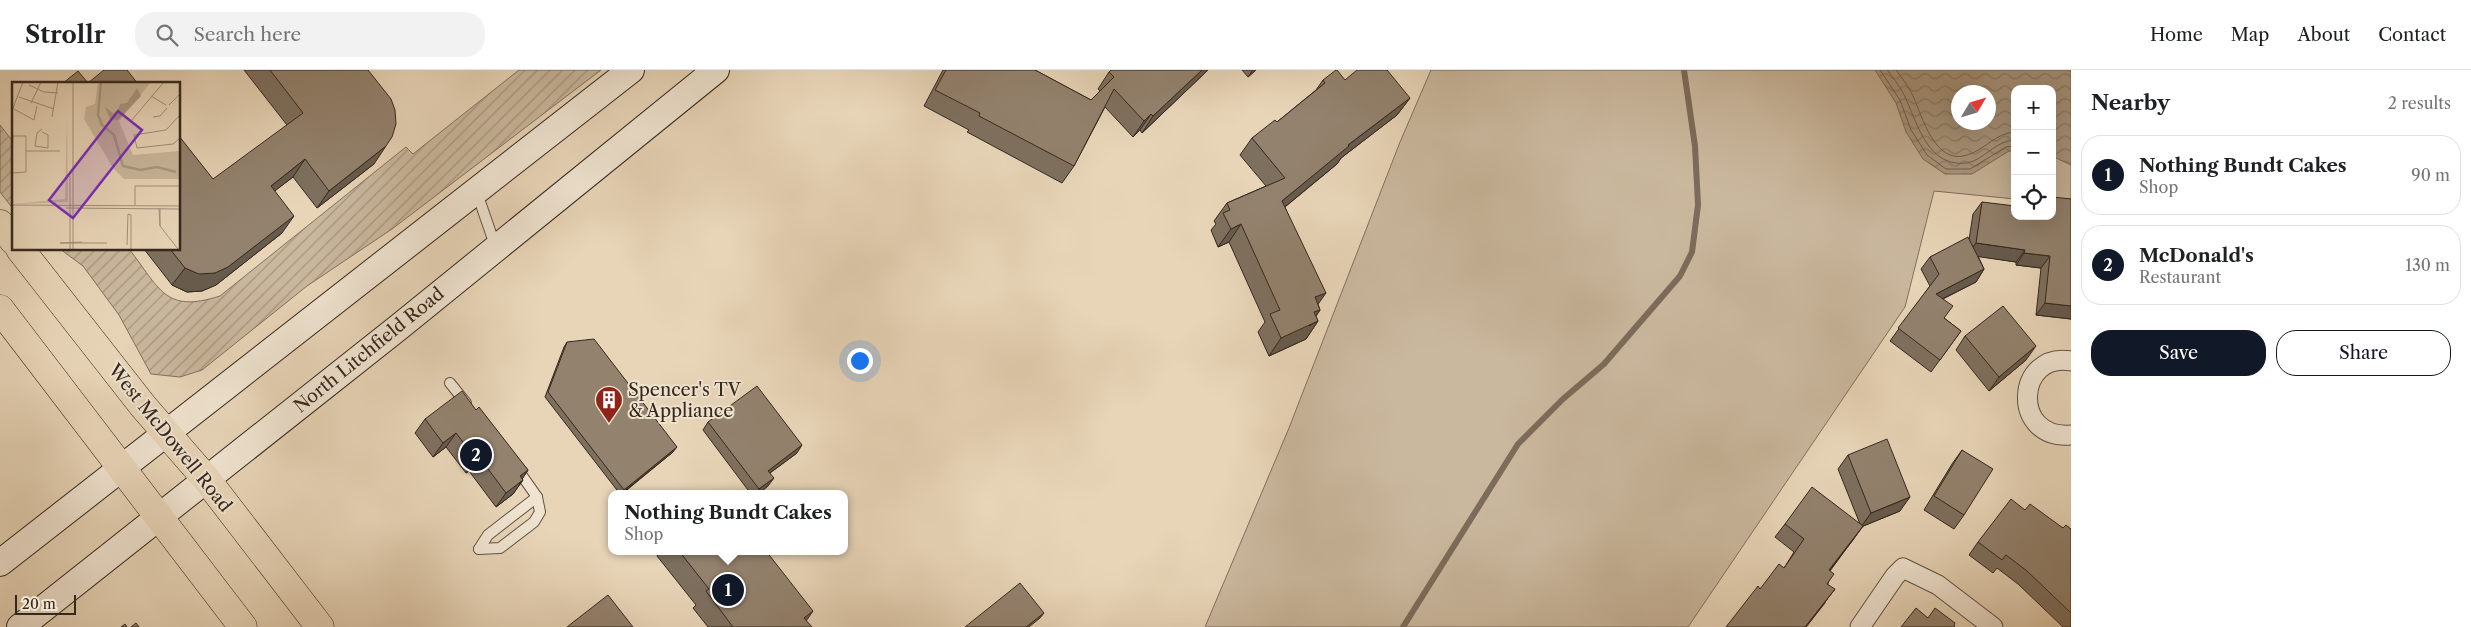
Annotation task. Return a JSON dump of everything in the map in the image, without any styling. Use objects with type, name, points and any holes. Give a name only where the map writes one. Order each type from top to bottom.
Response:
[{"type":"main road","points":[[0,563],[631,70]]},
{"type":"main road","name":"North Litchfield Road","points":[[20,627],[160,518],[716,70]]},
{"type":"main road","points":[[0,224],[12,239]]},
{"type":"main road","name":"West McDowell Road","points":[[21,250],[143,406],[207,480],[320,627]]},
{"type":"main road","points":[[0,309],[243,627]]},
{"type":"street","points":[[2071,361],[2054,361],[2043,366],[2029,384],[2026,397],[2031,415],[2045,430],[2057,435],[2071,435]]},
{"type":"street","points":[[1860,627],[1895,576],[1903,568],[1938,585],[1993,627]]},
{"type":"lane","points":[[476,190],[496,248]]},
{"type":"lane","points":[[450,383],[474,414]]},
{"type":"lane","points":[[511,460],[538,497],[540,512],[534,522],[500,548],[479,549],[488,535],[538,497]]},
{"type":"shaded area","points":[[519,70],[601,70],[392,229],[307,286],[202,370],[180,377],[151,374],[119,315],[83,266],[61,250],[130,250],[165,294],[187,302],[201,301],[220,296],[406,147],[413,154]]},
{"type":"shaded area","points":[[1431,70],[2071,70],[2071,205],[2056,203],[2056,85],[2011,85],[2011,199],[1934,191],[1905,307],[1688,627],[1205,627],[1289,428],[1400,142]]},
{"type":"shaded area","points":[[0,125],[12,140],[12,207],[0,192]]},
{"type":"water","points":[[1875,70],[2068,70],[2071,72],[2071,165],[2056,158],[2056,85],[2011,85],[2011,151],[1972,174],[1945,174],[1923,159],[1906,132],[1896,103]]},
{"type":"building","points":[[104,70],[127,70],[136,82],[89,82]]},
{"type":"building","points":[[270,70],[368,70],[391,99],[395,110],[396,124],[392,137],[386,146],[329,191],[305,159],[271,186],[294,216],[228,267],[215,273],[199,274],[185,268],[171,250],[180,250],[180,137],[213,179],[303,113]]},
{"type":"building","points":[[946,70],[1035,70],[1091,100],[1114,77],[1109,72],[1111,70],[1202,70],[1153,116],[1151,114],[1144,121],[1114,89],[1074,166],[979,116],[980,113],[935,90]]},
{"type":"building","points":[[1336,70],[1345,80],[1357,70],[1387,70],[1410,98],[1348,145],[1282,201],[1326,293],[1315,297],[1320,310],[1314,312],[1318,321],[1281,338],[1270,314],[1280,310],[1241,224],[1231,229],[1223,213],[1230,210],[1227,203],[1285,178],[1252,138],[1275,120],[1277,122],[1325,83],[1323,80]]},
{"type":"building","points":[[78,71],[87,82],[64,82]]},
{"type":"building","points":[[2056,197],[2071,199],[2071,306],[2045,303],[2050,256],[2024,253],[2025,250],[1976,243],[1982,202],[2011,206],[2011,220],[2056,220]]},
{"type":"building","points":[[1968,237],[1984,269],[1936,294],[1953,306],[1944,318],[1961,331],[1940,360],[1898,328],[1939,274],[1930,257]]},
{"type":"building","points":[[2003,306],[2036,346],[1999,377],[1965,336]]},
{"type":"building","name":"Spencer's TV & Appliance","points":[[594,339],[677,447],[624,490],[548,392],[567,342]]},
{"type":"building","points":[[757,386],[802,445],[768,471],[774,478],[759,489],[708,422]]},
{"type":"building","points":[[462,391],[476,410],[479,407],[528,470],[520,476],[523,480],[506,493],[479,457],[476,459],[456,433],[443,443],[425,419]]},
{"type":"building","points":[[1887,439],[1910,497],[1871,513],[1848,455]]},
{"type":"building","points":[[1962,450],[1993,469],[1964,515],[1934,496]]},
{"type":"building","points":[[1812,487],[1863,526],[1829,570],[1834,574],[1827,584],[1835,589],[1805,627],[1726,627],[1758,586],[1760,589],[1779,564],[1784,568],[1804,539],[1785,524]]},
{"type":"building","points":[[2011,499],[2025,510],[2030,504],[2063,528],[2066,525],[2071,529],[2071,613],[2027,571],[2006,555],[2002,560],[1978,542]]},
{"type":"building","points":[[682,555],[769,555],[813,611],[804,618],[812,627],[733,627],[706,591],[709,589]]},
{"type":"building","points":[[1020,583],[1044,613],[1026,627],[965,627]]},
{"type":"building","points":[[608,595],[633,627],[567,627]]},
{"type":"building","points":[[1916,608],[1928,618],[1935,608],[1955,623],[1955,627],[1901,627]]},
{"type":"building","points":[[136,623],[139,627],[131,627]]},
{"type":"waterway","points":[[1403,627],[1518,444],[1563,399],[1604,364],[1680,276],[1692,252],[1698,205],[1695,146],[1684,70]]},
{"type":"place","name":"Spencer's TV & Appliance","points":[[609,424]]},
{"type":"place","name":"McDonald's","points":[[476,455]]},
{"type":"place","name":"Nothing Bundt Cakes","points":[[728,590]]}]
